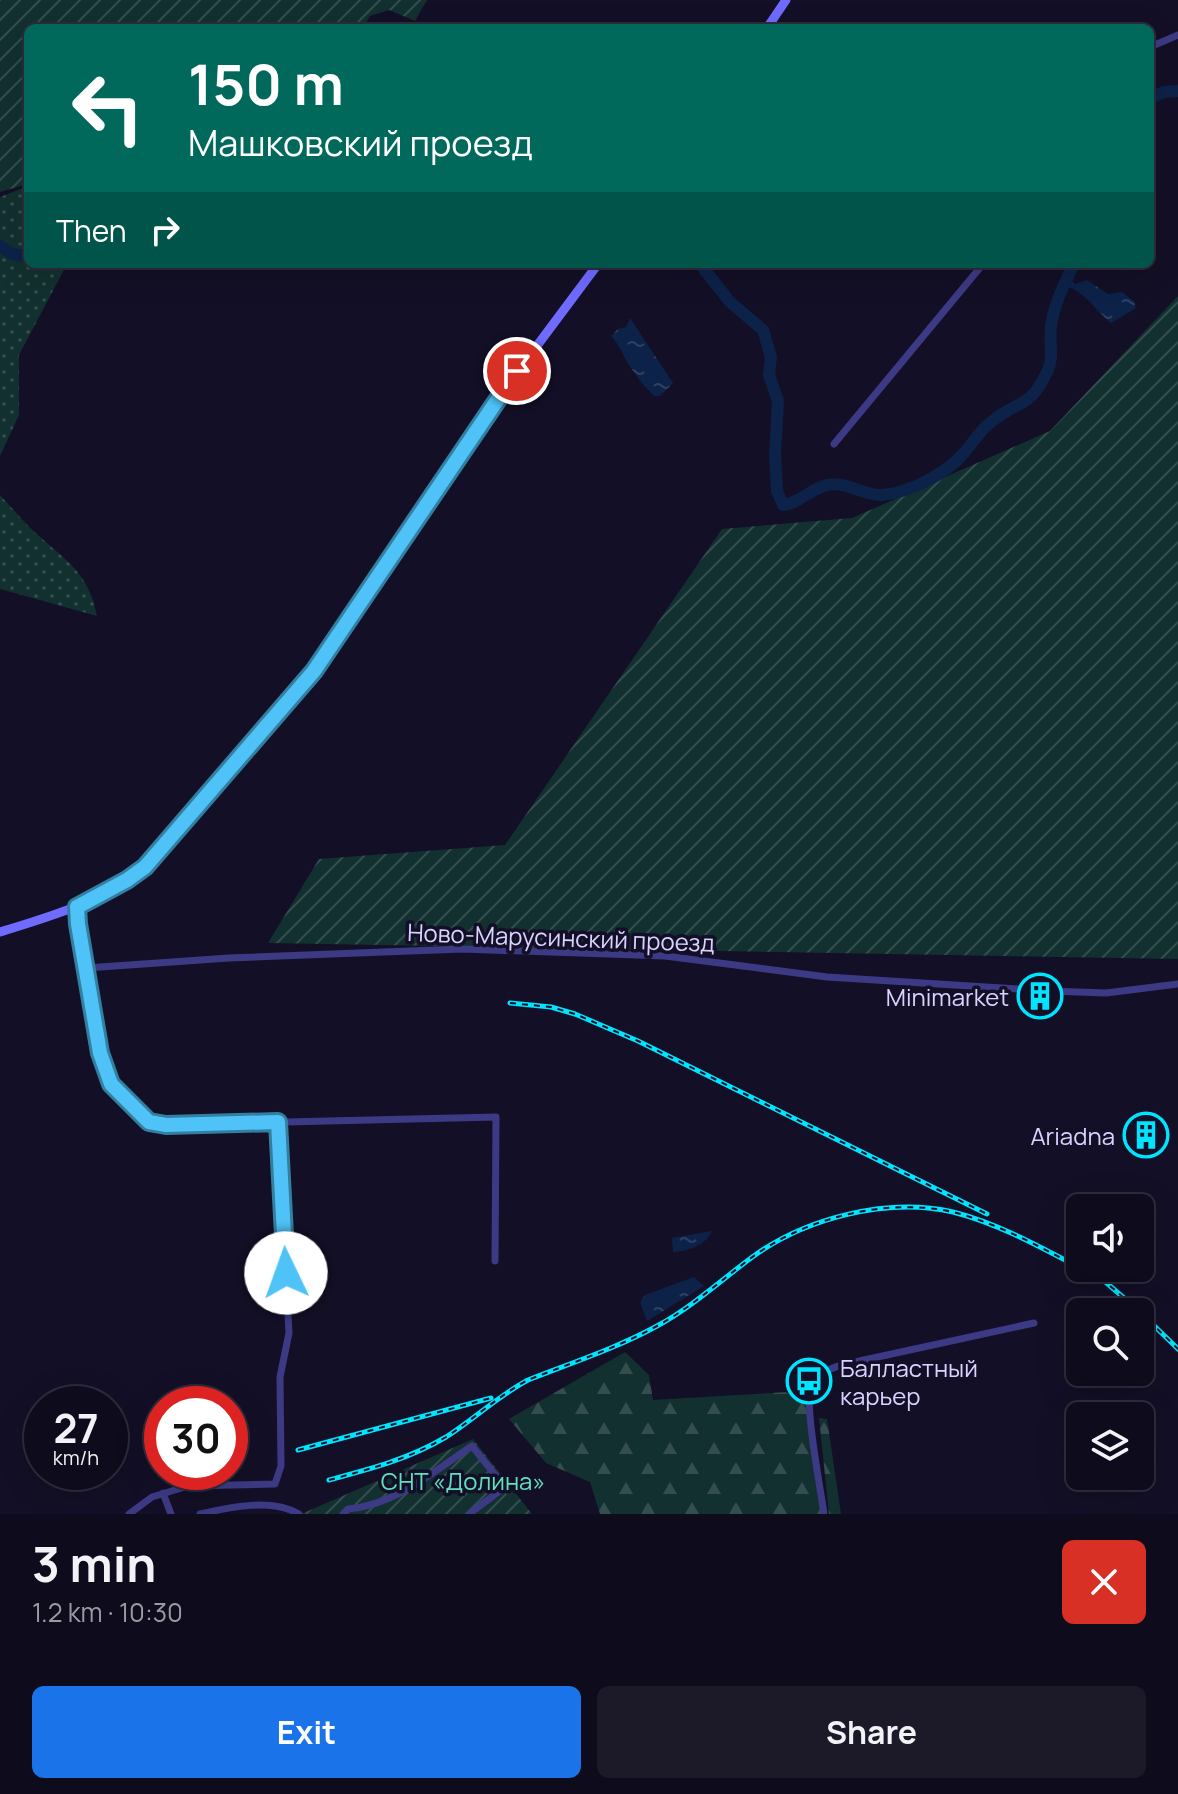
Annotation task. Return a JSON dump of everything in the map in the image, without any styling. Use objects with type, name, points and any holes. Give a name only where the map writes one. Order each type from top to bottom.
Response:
[{"type":"street","points":[[770,24],[786,0]]},
{"type":"street","points":[[1154,45],[1178,35]]},
{"type":"street","points":[[0,932],[77,907],[145,867],[297,692],[331,647],[504,390],[595,268]]},
{"type":"street","points":[[834,444],[980,268]]},
{"type":"street","points":[[77,907],[100,1053],[111,1084],[149,1122],[166,1125],[496,1117],[495,1261]]},
{"type":"street","name":"Ново-Марусинский проезд","points":[[86,968],[462,949],[665,956],[827,977],[1050,991],[1106,993],[1178,984]]},
{"type":"street","points":[[129,1514],[152,1497],[188,1486],[275,1484],[281,1466],[280,1377],[289,1333],[278,1122]]},
{"type":"street","points":[[824,1514],[809,1406],[810,1388],[819,1374],[841,1365],[1034,1323]]},
{"type":"street","points":[[343,1514],[348,1509],[365,1507],[398,1495],[472,1446],[505,1487],[469,1514]]},
{"type":"street","points":[[163,1493],[171,1514]]},
{"type":"street","points":[[200,1514],[233,1507],[287,1507],[299,1514]]},
{"type":"green space","points":[[0,0],[427,0],[415,21],[389,10],[370,16],[365,24],[24,24],[24,185],[0,192]]},
{"type":"green space","points":[[24,188],[24,268],[65,268],[19,355],[19,415],[0,456],[0,197]]},
{"type":"green space","points":[[1178,296],[1178,959],[268,943],[319,859],[505,845],[722,529],[852,518],[1050,431]]},
{"type":"green space","points":[[0,495],[76,570],[88,589],[97,616],[0,589]]},
{"type":"green space","points":[[625,1352],[649,1375],[653,1400],[806,1391],[821,1514],[600,1514],[590,1482],[546,1463],[509,1419]]},
{"type":"green space","points":[[819,1418],[827,1419],[841,1514],[829,1514]]},
{"type":"green space","name":"СНТ «Долина»","points":[[473,1439],[532,1514],[301,1514]]},
{"type":"water","points":[[1071,280],[1075,284],[1087,280],[1108,294],[1122,292],[1134,301],[1136,308],[1111,323],[1085,297],[1067,286]]},
{"type":"water","points":[[630,318],[673,383],[660,396],[654,396],[642,383],[611,336],[618,329],[626,327]]},
{"type":"water","points":[[712,1231],[696,1247],[673,1252],[672,1238]]},
{"type":"water","points":[[694,1277],[704,1286],[647,1321],[640,1302],[645,1295]]},
{"type":"waterway","points":[[1154,96],[1178,91]]},
{"type":"waterway","points":[[0,246],[12,254],[24,256]]},
{"type":"waterway","points":[[703,268],[730,302],[763,330],[771,357],[769,375],[778,401],[775,455],[777,491],[783,505],[816,489],[835,484],[875,495],[903,491],[947,469],[987,426],[1029,398],[1041,383],[1051,360],[1054,310],[1072,268]]},
{"type":"railway","points":[[510,1003],[551,1007],[575,1014],[638,1041],[987,1214]]},
{"type":"railway","points":[[329,1480],[389,1463],[432,1445],[528,1380],[594,1355],[670,1319],[772,1244],[821,1222],[848,1214],[901,1207],[953,1212],[1013,1234],[1109,1283]]},
{"type":"railway","points":[[1106,1282],[1124,1298]]},
{"type":"railway","points":[[1154,1326],[1178,1349]]},
{"type":"railway","points":[[298,1450],[491,1398]]},
{"type":"place","name":"Minimarket","points":[[1040,996]]},
{"type":"place","name":"Ariadna","points":[[1146,1135]]},
{"type":"place","name":"Балластный карьер","points":[[809,1381]]},
{"type":"route","points":[[286,1273],[278,1122],[166,1125],[149,1122],[125,1099],[111,1084],[100,1053],[77,907],[145,867],[297,692],[331,647],[517,371]]}]
